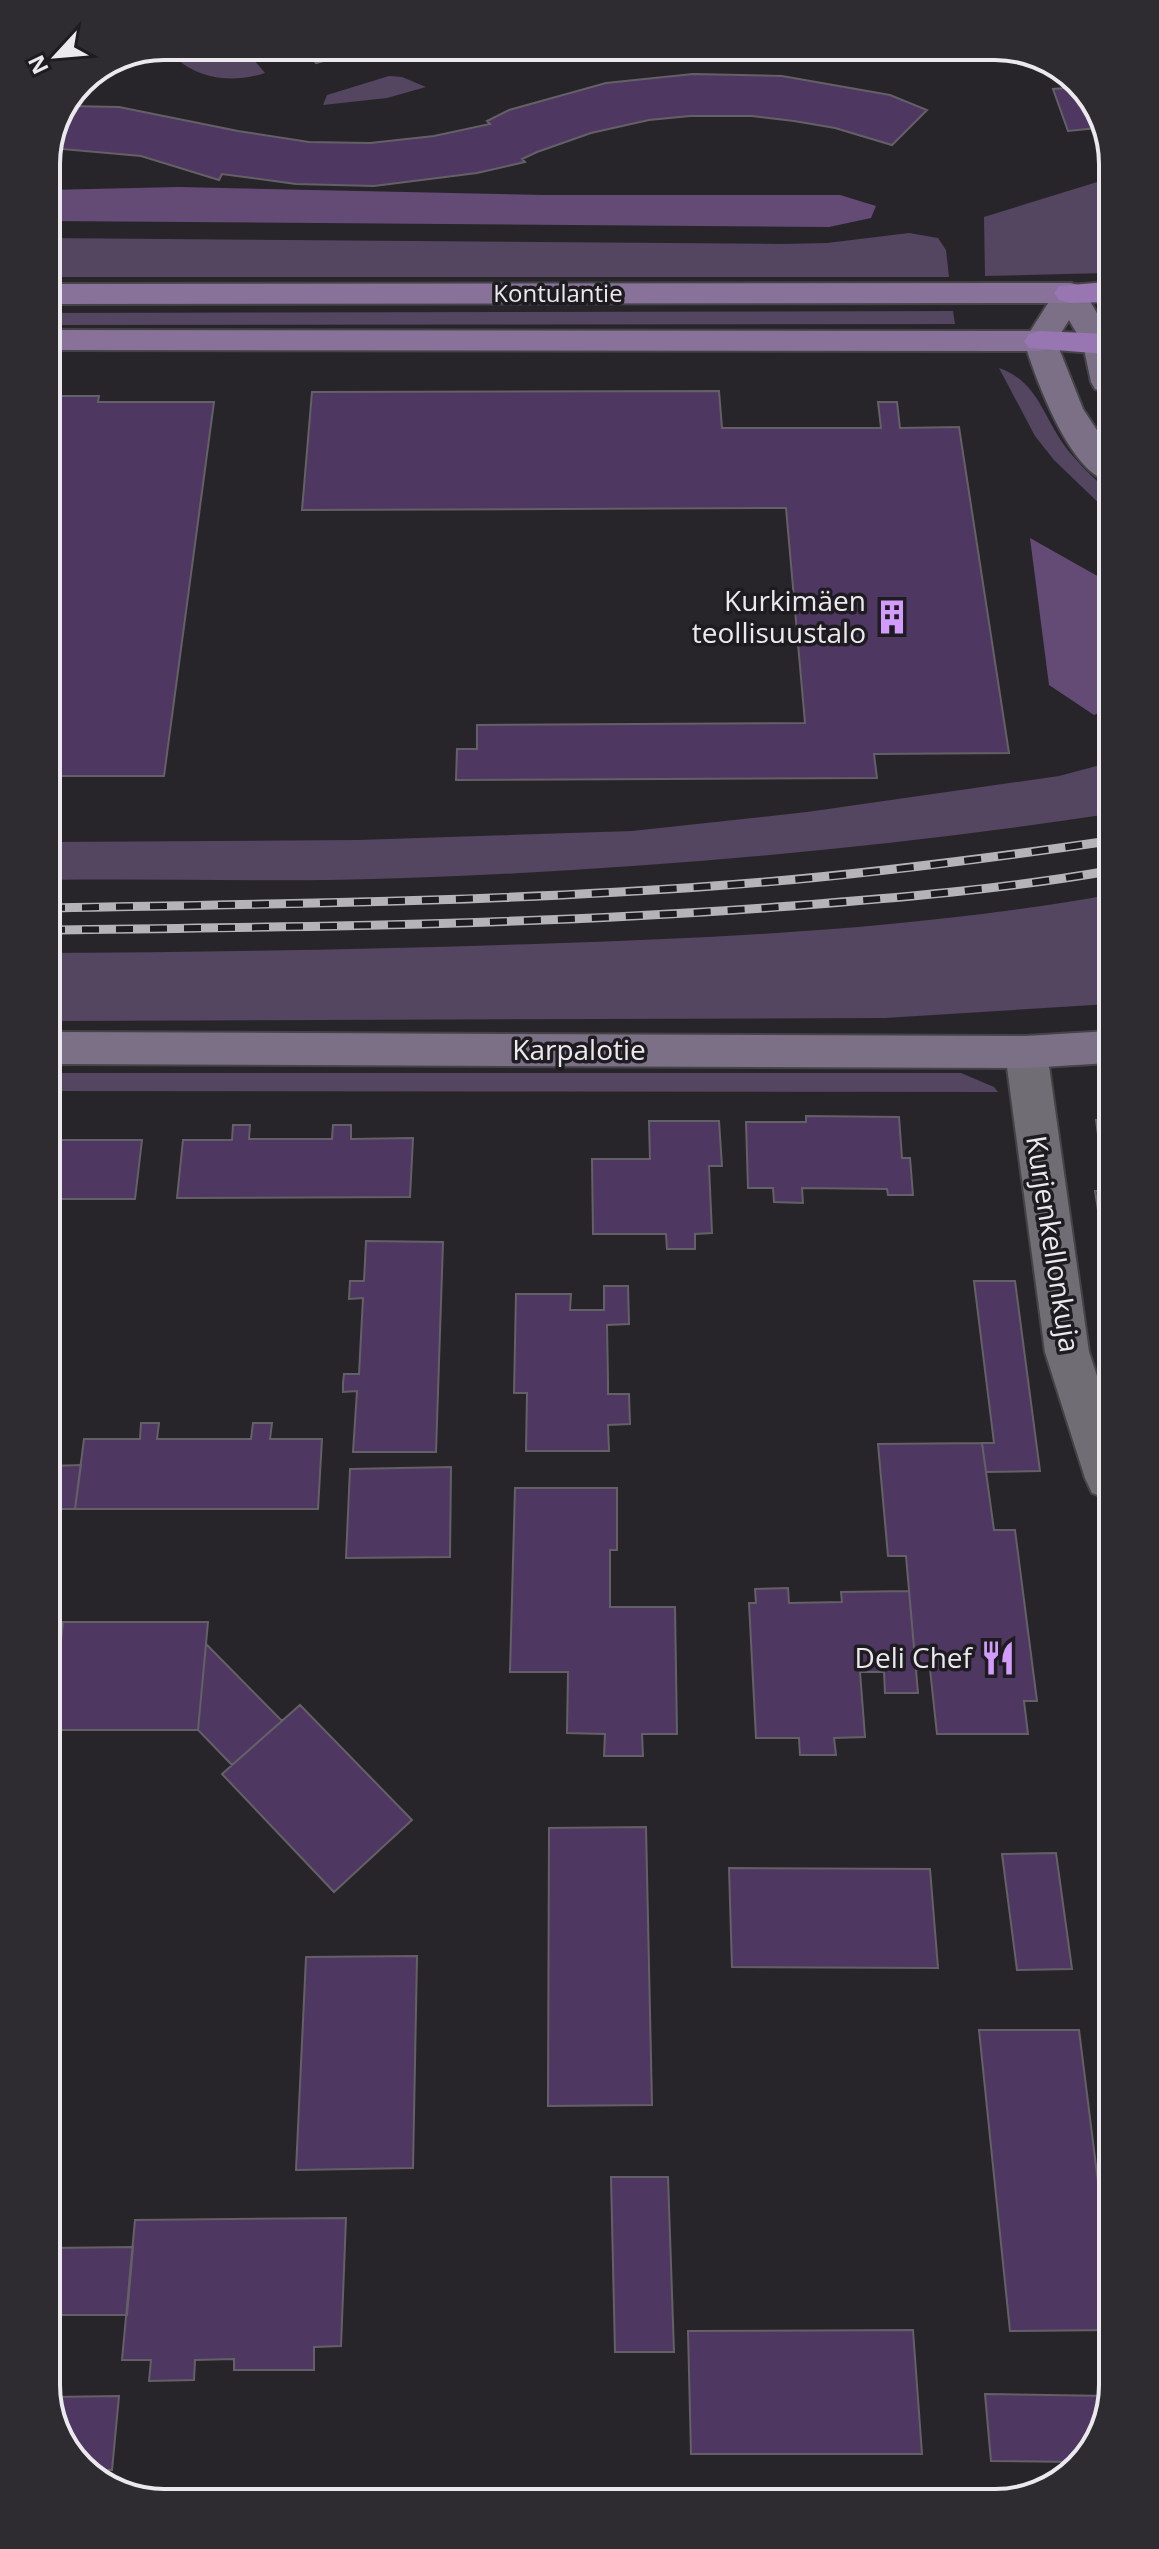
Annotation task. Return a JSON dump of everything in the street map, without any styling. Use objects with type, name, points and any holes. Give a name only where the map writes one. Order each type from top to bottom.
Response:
[{"type":"highway","points":[[1070,293],[1099,292]]},
{"type":"highway","points":[[1040,341],[1099,344]]},
{"type":"main road","name":"Kontulantie","points":[[60,294],[1070,293]]},
{"type":"main road","name":"Kontulantie","points":[[60,340],[1040,341]]},
{"type":"street","points":[[1099,338],[1070,293],[1040,341],[1056,392],[1080,438],[1099,460]]},
{"type":"street","name":"Karpalotie","points":[[60,1048],[1026,1052],[1099,1048]]},
{"type":"street","name":"Kurjenkellonkuja","points":[[1026,1052],[1067,1352],[1099,1450]]},
{"type":"shaded area","points":[[178,60],[254,60],[265,73],[231,79],[208,76]]},
{"type":"shaded area","points":[[389,76],[402,77],[426,87],[387,98],[323,105],[327,95]]},
{"type":"shaded area","points":[[1099,181],[1099,273],[985,276],[984,217]]},
{"type":"shaded area","points":[[179,187],[544,195],[840,195],[876,206],[871,218],[829,227],[60,221],[60,190]]},
{"type":"shaded area","points":[[909,233],[938,238],[946,250],[949,277],[60,277],[60,238],[827,243]]},
{"type":"shaded area","points":[[953,311],[955,324],[60,325],[60,313]]},
{"type":"shaded area","points":[[999,368],[1023,382],[1032,392],[1067,449],[1099,482],[1099,503],[1054,460],[1035,436]]},
{"type":"shaded area","points":[[1030,538],[1099,577],[1099,713],[1094,715],[1049,685]]},
{"type":"shaded area","points":[[1099,765],[1099,815],[846,848],[581,870],[316,880],[60,880],[60,842],[358,840],[632,831],[807,812],[1059,776]]},
{"type":"shaded area","points":[[1099,897],[1099,1005],[885,1018],[60,1021],[60,953],[370,949],[699,937],[904,923]]},
{"type":"shaded area","points":[[60,1073],[961,1073],[994,1087],[998,1092],[60,1091]]},
{"type":"building","points":[[693,74],[782,76],[890,95],[927,110],[892,145],[835,128],[794,121],[752,116],[690,116],[649,120],[591,133],[537,152],[522,159],[525,162],[477,173],[374,186],[296,184],[222,174],[219,180],[141,156],[62,149],[78,106],[119,107],[309,142],[370,143],[434,136],[490,124],[487,121],[509,110],[606,83]]},
{"type":"building","points":[[1053,89],[1069,90],[1092,129],[1068,131]]},
{"type":"building","name":"Kurkimäen teollisuustalo","points":[[719,391],[722,428],[881,428],[878,402],[897,402],[900,428],[959,427],[1009,753],[874,754],[877,778],[456,780],[457,749],[477,749],[477,725],[805,723],[786,508],[302,510],[312,392]]},
{"type":"building","points":[[60,396],[99,396],[98,402],[214,402],[164,776],[60,776]]},
{"type":"building","points":[[806,1116],[899,1117],[902,1158],[910,1158],[913,1195],[888,1195],[887,1189],[802,1188],[803,1203],[774,1202],[773,1188],[748,1188],[746,1122],[806,1122]]},
{"type":"building","points":[[649,1121],[719,1121],[722,1166],[709,1166],[712,1233],[695,1234],[695,1249],[667,1249],[666,1234],[593,1234],[592,1159],[650,1159]]},
{"type":"building","points":[[233,1125],[250,1125],[249,1139],[332,1139],[333,1125],[351,1125],[351,1139],[413,1138],[410,1197],[177,1198],[183,1140],[232,1140]]},
{"type":"building","points":[[60,1140],[142,1140],[135,1199],[60,1199]]},
{"type":"building","points":[[1095,1191],[1099,1191],[1099,1216]]},
{"type":"building","points":[[366,1241],[443,1242],[436,1452],[353,1452],[357,1391],[343,1392],[343,1383],[344,1374],[359,1374],[363,1298],[349,1299],[350,1281],[364,1281]]},
{"type":"building","points":[[974,1281],[1015,1281],[1040,1471],[986,1472],[982,1443],[994,1443]]},
{"type":"building","points":[[604,1286],[628,1286],[629,1324],[607,1325],[608,1394],[629,1394],[630,1424],[608,1425],[609,1451],[526,1451],[527,1393],[514,1393],[516,1294],[571,1294],[570,1310],[604,1310]]},
{"type":"building","points":[[141,1423],[159,1423],[157,1439],[251,1439],[253,1423],[272,1423],[270,1439],[322,1439],[318,1509],[75,1509],[84,1439],[140,1439]]},
{"type":"building","points":[[982,1443],[994,1530],[1015,1530],[1037,1701],[1024,1701],[1028,1734],[937,1734],[930,1669],[916,1670],[906,1556],[888,1556],[878,1444]]},
{"type":"building","points":[[81,1465],[75,1509],[60,1509],[60,1466]]},
{"type":"building","points":[[451,1467],[450,1557],[346,1558],[350,1469]]},
{"type":"building","points":[[515,1488],[617,1488],[617,1550],[610,1550],[610,1607],[675,1607],[677,1734],[642,1734],[643,1756],[604,1756],[605,1734],[567,1733],[568,1672],[510,1672]]},
{"type":"building","points":[[788,1588],[789,1603],[842,1602],[841,1592],[909,1591],[918,1693],[885,1693],[884,1672],[860,1672],[865,1737],[834,1738],[836,1755],[800,1755],[799,1738],[756,1738],[749,1603],[756,1603],[755,1589]]},
{"type":"building","points":[[63,1622],[208,1622],[198,1730],[60,1730]]},
{"type":"building","points":[[206,1644],[282,1721],[232,1765],[198,1730]]},
{"type":"building","points":[[300,1705],[412,1820],[334,1892],[222,1774]]},
{"type":"building","points":[[646,1827],[652,2105],[548,2106],[549,1828]]},
{"type":"building","points":[[1056,1853],[1072,1969],[1017,1970],[1002,1854]]},
{"type":"building","points":[[729,1868],[930,1869],[938,1968],[732,1967]]},
{"type":"building","points":[[417,1956],[413,2168],[296,2170],[306,1957]]},
{"type":"building","points":[[979,2030],[1079,2030],[1099,2190],[1099,2330],[1010,2331]]},
{"type":"building","points":[[611,2177],[668,2177],[674,2352],[615,2352]]},
{"type":"building","points":[[346,2218],[341,2346],[314,2347],[314,2370],[234,2370],[234,2359],[195,2360],[194,2380],[149,2381],[151,2360],[122,2360],[135,2220]]},
{"type":"building","points":[[133,2247],[127,2315],[60,2315],[60,2248]]},
{"type":"building","points":[[913,2330],[922,2454],[691,2454],[688,2331]]},
{"type":"building","points":[[985,2394],[1098,2396],[1088,2431],[1066,2462],[991,2461]]},
{"type":"building","points":[[119,2396],[112,2470],[101,2468],[78,2443],[66,2418],[61,2397]]},
{"type":"railway","points":[[60,908],[381,902],[630,891],[862,873],[1099,842]]},
{"type":"railway","points":[[60,930],[420,924],[698,912],[950,892],[1099,873]]},
{"type":"place","name":"Kurkimäen teollisuustalo","points":[[892,617]]},
{"type":"place","name":"Deli Chef","points":[[998,1658]]}]
